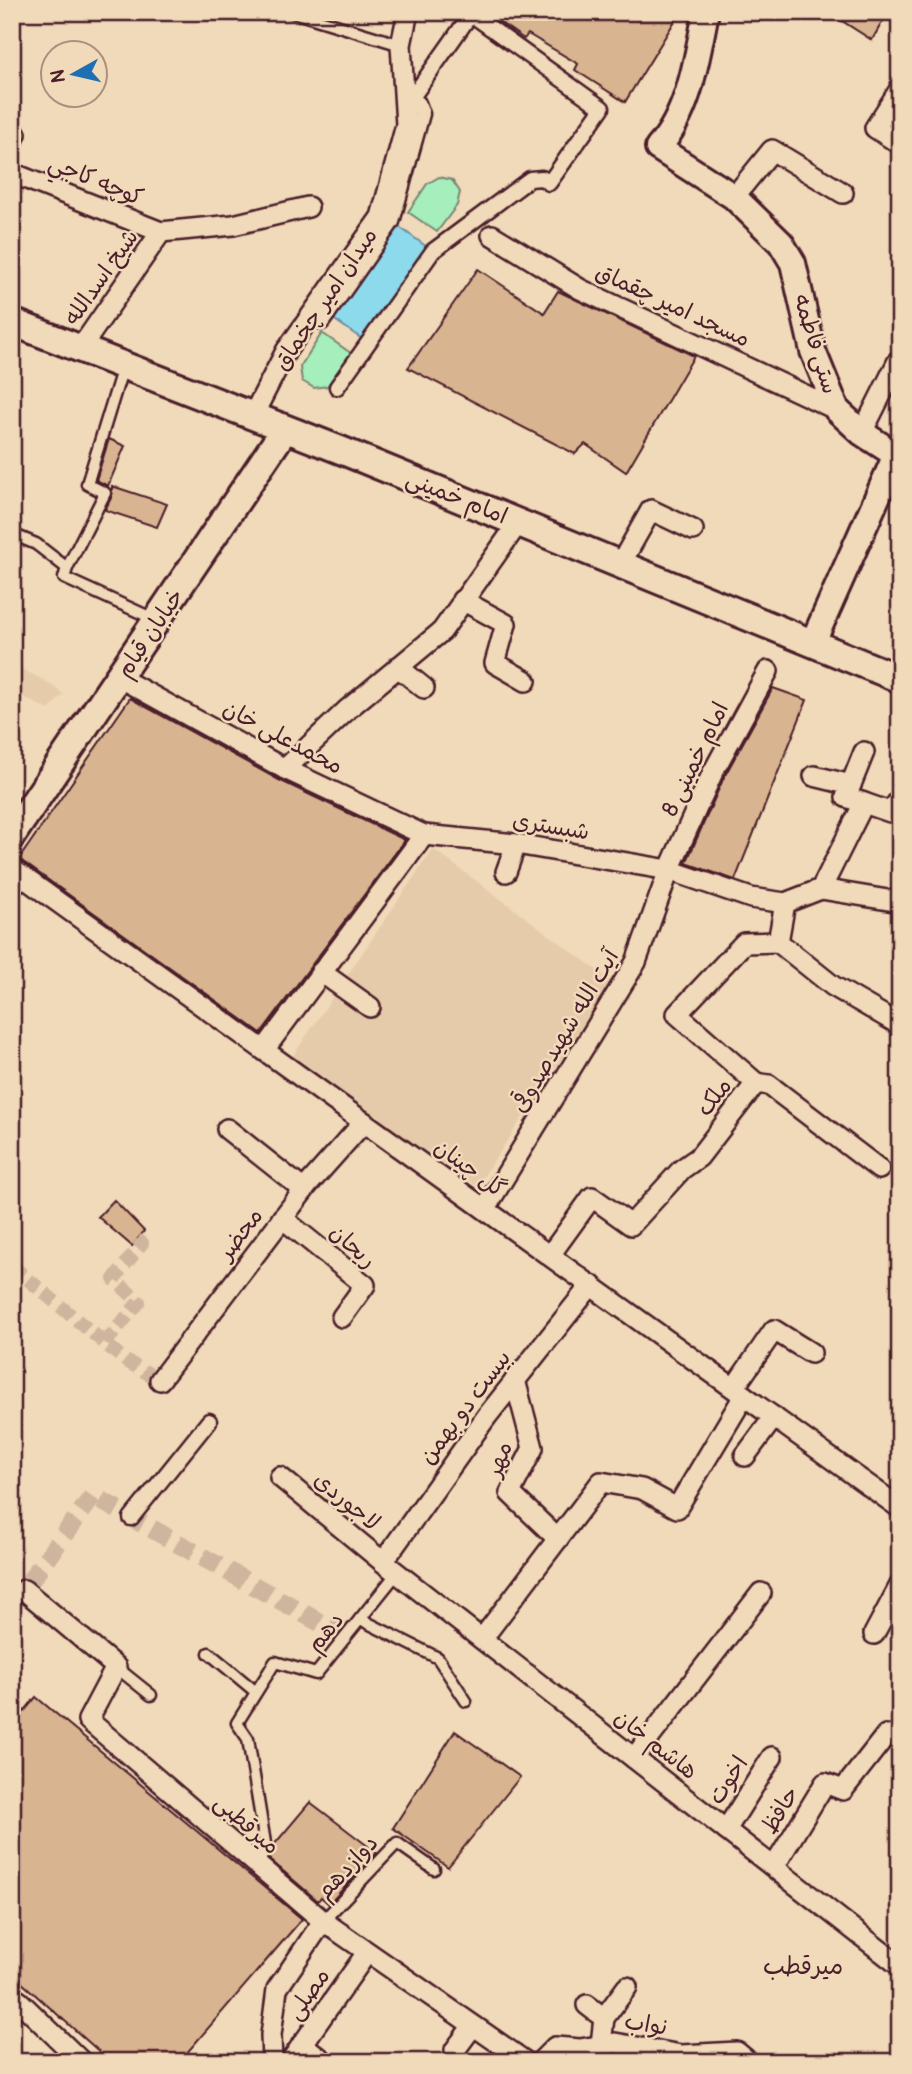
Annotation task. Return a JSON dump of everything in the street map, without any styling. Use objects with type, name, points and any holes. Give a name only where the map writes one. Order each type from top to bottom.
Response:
[{"type":"main road","name":"امام خمینی","points":[[12,323],[519,522],[900,679]]},
{"type":"main road","name":"خیابان قیام","points":[[12,835],[159,621],[285,429]]},
{"type":"street","name":"میدان امیر چخماق","points":[[252,417],[286,351],[381,217],[406,125],[401,45],[408,12]]},
{"type":"street","name":"ستی فاطمه","points":[[706,12],[694,71],[678,117],[658,148],[734,197],[781,243],[793,263],[813,351],[837,410],[862,433],[898,456],[813,642]]},
{"type":"street","name":"میدان امیر چخماق","points":[[322,322],[392,222],[422,114],[418,103],[411,99],[471,14],[602,108],[549,183],[542,178],[530,179],[433,251],[337,387]]},
{"type":"street","points":[[900,89],[875,128],[900,144]]},
{"type":"street","points":[[734,197],[772,150],[843,193]]},
{"type":"street","name":"کوچه کاجي","points":[[12,173],[161,232]]},
{"type":"street","points":[[161,232],[233,225],[308,207]]},
{"type":"street","name":"شیخ اسدالله","points":[[80,349],[161,232]]},
{"type":"street","name":"مسجد امیر چقماق","points":[[492,235],[580,289],[837,410]]},
{"type":"street","points":[[862,433],[898,361]]},
{"type":"street","points":[[621,563],[651,510],[692,530]]},
{"type":"street","points":[[285,769],[348,709],[442,631],[519,522]]},
{"type":"street","points":[[462,600],[506,624],[495,663],[526,681]]},
{"type":"street","points":[[398,667],[424,688]]},
{"type":"street","name":"امام خمینی 8","points":[[669,870],[713,772],[768,671]]},
{"type":"street","name":"محمدعلی خان","points":[[120,678],[285,769],[424,835]]},
{"type":"street","points":[[864,752],[846,797],[890,811],[900,799]]},
{"type":"street","points":[[814,776],[851,785]]},
{"type":"street","points":[[821,889],[864,803]]},
{"type":"street","points":[[264,1050],[424,835]]},
{"type":"street","name":"شبستری","points":[[424,835],[516,844],[669,870],[751,898],[785,903]]},
{"type":"street","points":[[506,872],[516,844]]},
{"type":"street","name":"گل چینان","points":[[12,869],[900,1507]]},
{"type":"street","name":"آیت الله شهیدصدوقی","points":[[485,1209],[636,962],[669,870]]},
{"type":"street","points":[[900,902],[821,889],[785,903],[778,942],[833,986],[900,1025]]},
{"type":"street","name":"ملک","points":[[550,1255],[592,1197],[631,1225],[682,1169],[699,1157],[756,1083],[677,1014],[744,943],[778,942]]},
{"type":"street","points":[[321,972],[370,1007]]},
{"type":"street","points":[[756,1083],[769,1085],[879,1169]]},
{"type":"street","name":"محضر","points":[[160,1380],[304,1190],[364,1122]]},
{"type":"street","points":[[227,1129],[304,1190]]},
{"type":"street","name":"ریحان","points":[[282,1218],[365,1285],[342,1317]]},
{"type":"street","name":"بیست دو بهمن","points":[[390,1568],[515,1380],[591,1285]]},
{"type":"street","points":[[482,1639],[601,1482],[642,1489],[677,1508],[774,1330],[811,1353]]},
{"type":"street","name":"مهر","points":[[515,1380],[533,1448],[510,1493],[558,1539]]},
{"type":"street","points":[[745,1456],[774,1417]]},
{"type":"street","points":[[131,1518],[209,1421]]},
{"type":"street","name":"لاجوردی","points":[[280,1477],[390,1568]]},
{"type":"street","name":"هاشم خان","points":[[390,1568],[898,1962]]},
{"type":"street","points":[[874,1634],[900,1584]]},
{"type":"street","points":[[24,1590],[116,1667]]},
{"type":"street","points":[[634,1758],[761,1593]]},
{"type":"street","name":"میرقطبی","points":[[116,1667],[88,1720],[323,1921],[366,1954],[526,2062]]},
{"type":"street","name":"حافظ","points":[[774,1867],[825,1783],[843,1790],[886,1735]]},
{"type":"street","name":"اخوت","points":[[726,1830],[772,1757]]},
{"type":"street","points":[[272,2062],[271,2035],[277,1989],[323,1921]]},
{"type":"street","name":"مصلی","points":[[290,2062],[366,1954]]},
{"type":"street","points":[[601,2044],[604,2018],[627,1987]]},
{"type":"street","points":[[12,2001],[19,2001],[82,2062]]},
{"type":"street","points":[[587,2005],[604,2018]]},
{"type":"street","points":[[458,2062],[455,2050],[471,2026]]},
{"type":"street","name":"نواب","points":[[540,2062],[555,2046],[580,2049],[615,2043],[681,2055],[737,2052],[749,2062]]},
{"type":"street","points":[[302,2044],[325,2062]]},
{"type":"lane","points":[[293,12],[401,45]]},
{"type":"lane","points":[[123,367],[88,484],[105,493],[64,578],[159,621]]},
{"type":"lane","points":[[12,534],[36,544],[67,568]]},
{"type":"lane","name":"دهم","points":[[257,1865],[266,1849],[248,1739],[237,1723],[275,1662],[316,1674],[360,1619],[390,1568]]},
{"type":"lane","points":[[360,1619],[438,1658],[466,1701]]},
{"type":"lane","points":[[209,1653],[256,1692]]},
{"type":"lane","points":[[116,1667],[151,1695]]},
{"type":"lane","name":"دوازدهم","points":[[323,1921],[397,1843],[434,1869]]},
{"type":"shaded area","points":[[12,664],[51,684],[63,694],[49,710],[12,691]]},
{"type":"shaded area","points":[[433,849],[613,982],[477,1186],[290,1060]]},
{"type":"green space","points":[[439,177],[452,180],[460,192],[457,205],[437,232],[408,212],[427,184]]},
{"type":"green space","points":[[322,333],[352,354],[327,386],[314,388],[302,381],[300,367]]},
{"type":"water","points":[[398,226],[427,247],[362,339],[332,318]]},
{"type":"building","points":[[485,12],[667,12],[676,19],[625,102],[575,70],[578,64],[528,34],[524,39]]},
{"type":"building","points":[[828,12],[888,12],[872,40]]},
{"type":"building","points":[[478,269],[544,313],[558,291],[694,356],[626,472],[585,444],[575,454],[408,368]]},
{"type":"building","points":[[109,439],[125,446],[108,486],[96,480]]},
{"type":"building","points":[[112,486],[167,504],[157,527],[105,510],[112,496]]},
{"type":"building","points":[[773,688],[807,700],[735,880],[686,863],[724,777]]},
{"type":"building","points":[[130,698],[279,780],[405,840],[261,1033],[19,859]]},
{"type":"building","points":[[114,1200],[144,1231],[132,1246],[98,1217]]},
{"type":"building","points":[[36,1697],[302,1919],[179,2062],[111,2062],[12,1974],[12,1726]]},
{"type":"building","points":[[455,1731],[520,1777],[448,1867],[393,1828]]},
{"type":"building","points":[[310,1802],[377,1853],[329,1904],[321,1897],[318,1901],[269,1859],[273,1846]]},
{"type":"tunnel","points":[[105,1343],[139,1302],[114,1279],[142,1243],[137,1240]]},
{"type":"tunnel","points":[[12,1266],[126,1361],[160,1380]]},
{"type":"tunnel","points":[[12,1605],[93,1496],[328,1627],[348,1634]]},
{"type":"district","name":"میرقطب","points":[[803,1966]]}]
